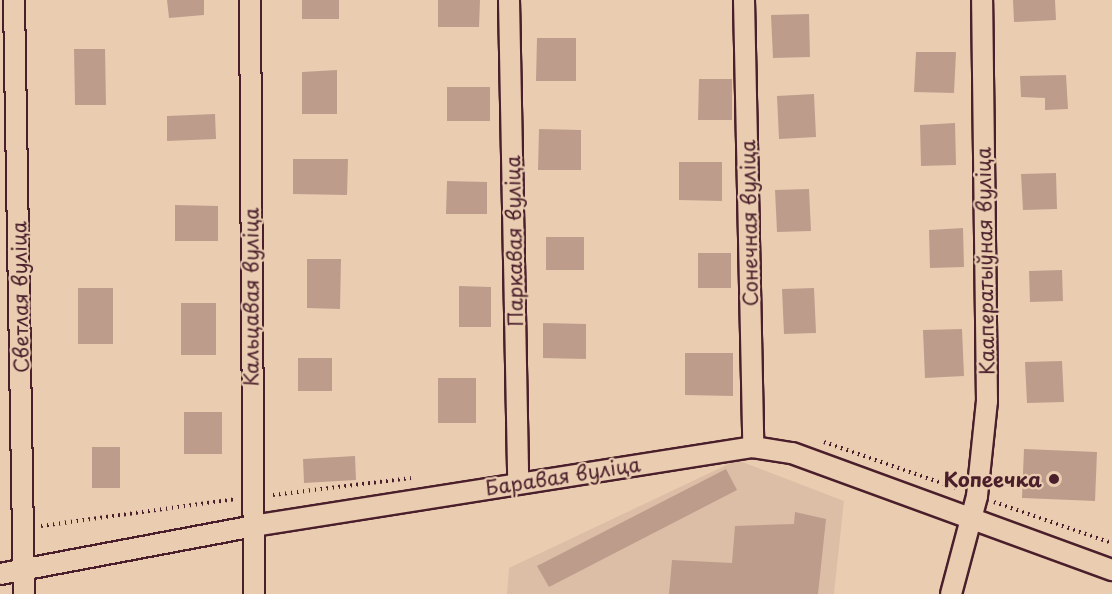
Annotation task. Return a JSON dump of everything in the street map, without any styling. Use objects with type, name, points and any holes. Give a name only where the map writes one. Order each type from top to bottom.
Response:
[{"type":"street","name":"Светлая вуліца","points":[[14,0],[24,594]]},
{"type":"street","name":"Кальцавая вуліца","points":[[250,0],[254,594]]},
{"type":"street","name":"Паркавая вуліца","points":[[509,0],[518,482]]},
{"type":"street","name":"Сонечная вуліца","points":[[744,0],[753,447]]},
{"type":"street","name":"Кааператыўная вуліца","points":[[951,594],[971,520],[987,401],[982,0]]},
{"type":"street","name":"Баравая вуліца","points":[[0,574],[253,526],[518,482],[753,447],[792,453],[1112,570]]},
{"type":"shaded area","points":[[737,460],[844,501],[834,594],[507,594],[509,568]]},
{"type":"building","points":[[167,0],[204,0],[204,15],[169,18]]},
{"type":"building","points":[[302,0],[339,0],[339,19],[302,19]]},
{"type":"building","points":[[438,0],[480,0],[479,27],[438,27]]},
{"type":"building","points":[[1013,0],[1055,0],[1056,20],[1014,22]]},
{"type":"building","points":[[809,14],[810,57],[773,58],[771,15]]},
{"type":"building","points":[[537,38],[576,38],[576,81],[536,81]]},
{"type":"building","points":[[74,49],[105,49],[106,105],[75,105]]},
{"type":"building","points":[[916,52],[956,52],[954,93],[914,92]]},
{"type":"building","points":[[337,70],[337,114],[302,114],[302,72]]},
{"type":"building","points":[[1066,75],[1068,109],[1045,110],[1045,98],[1021,97],[1020,76]]},
{"type":"building","points":[[699,79],[732,79],[732,120],[698,120]]},
{"type":"building","points":[[447,87],[490,87],[490,121],[447,121]]},
{"type":"building","points":[[814,94],[816,137],[779,139],[777,96]]},
{"type":"building","points":[[215,114],[216,139],[167,141],[167,116]]},
{"type":"building","points":[[955,123],[956,165],[921,166],[920,125]]},
{"type":"building","points":[[539,129],[581,130],[581,170],[538,170]]},
{"type":"building","points":[[293,159],[348,159],[347,195],[293,194]]},
{"type":"building","points":[[679,162],[722,162],[722,201],[679,200]]},
{"type":"building","points":[[1056,173],[1057,209],[1023,210],[1021,174]]},
{"type":"building","points":[[447,181],[487,182],[487,214],[446,214]]},
{"type":"building","points":[[809,189],[811,231],[777,232],[775,190]]},
{"type":"building","points":[[175,205],[218,206],[218,241],[175,241]]},
{"type":"building","points":[[963,228],[964,267],[930,268],[929,230]]},
{"type":"building","points":[[546,237],[584,237],[584,270],[546,270]]},
{"type":"building","points":[[698,253],[731,253],[731,288],[698,288]]},
{"type":"building","points":[[307,259],[341,259],[340,309],[307,308]]},
{"type":"building","points":[[1062,270],[1063,301],[1030,302],[1029,271]]},
{"type":"building","points":[[459,286],[491,287],[491,327],[459,327]]},
{"type":"building","points":[[78,288],[113,288],[113,344],[78,344]]},
{"type":"building","points":[[814,288],[816,333],[784,334],[782,289]]},
{"type":"building","points":[[181,303],[216,303],[216,355],[181,355]]},
{"type":"building","points":[[543,323],[586,324],[586,359],[543,358]]},
{"type":"building","points":[[962,329],[964,376],[925,378],[923,330]]},
{"type":"building","points":[[685,353],[733,353],[733,396],[685,395]]},
{"type":"building","points":[[298,358],[332,358],[332,391],[298,391]]},
{"type":"building","points":[[1062,361],[1064,402],[1027,403],[1025,362]]},
{"type":"building","points":[[438,378],[476,378],[476,423],[438,423]]},
{"type":"building","points":[[184,412],[222,412],[222,454],[184,454]]},
{"type":"building","points":[[92,447],[120,447],[120,488],[92,488]]},
{"type":"building","points":[[1024,449],[1097,452],[1095,501],[1022,498]]},
{"type":"building","points":[[355,456],[356,480],[304,483],[303,459]]},
{"type":"building","points":[[726,469],[737,490],[549,587],[537,566]]},
{"type":"building","points":[[795,512],[826,519],[818,594],[669,594],[672,560],[732,563],[735,526],[794,524]]},
{"type":"place","name":"Копеечка","points":[[1054,479]]}]
